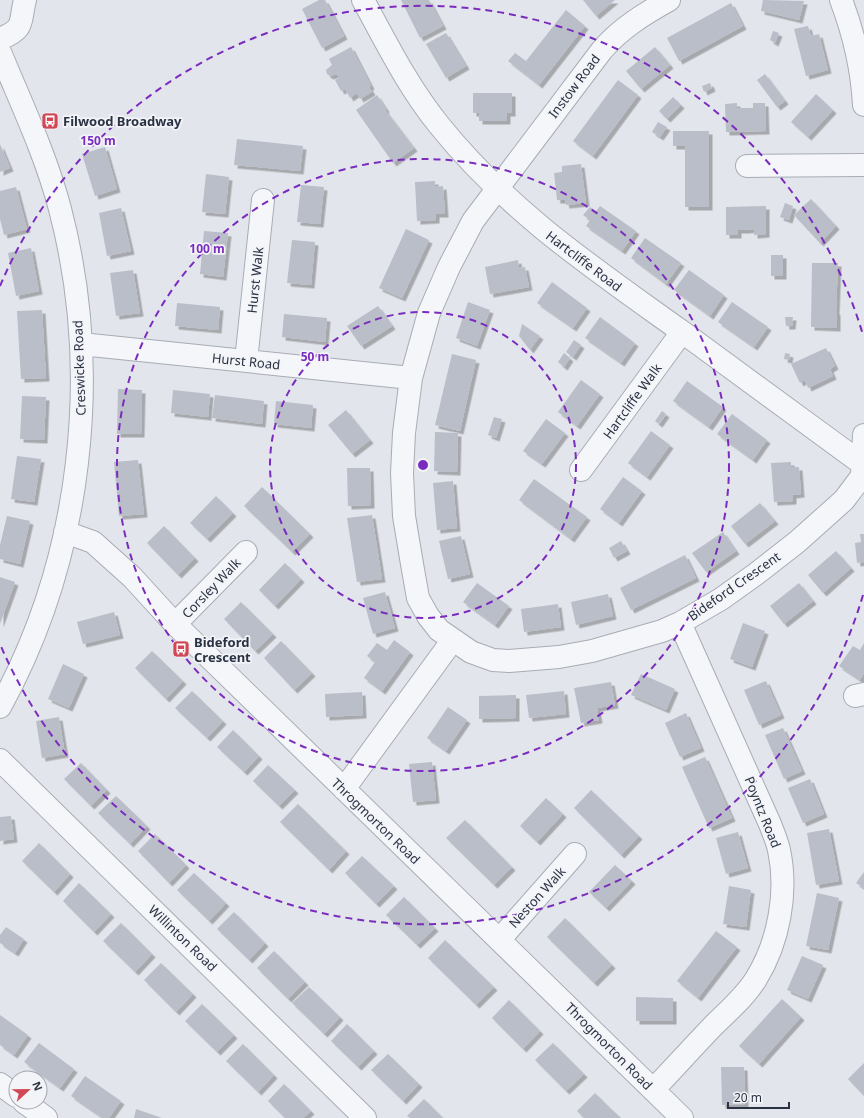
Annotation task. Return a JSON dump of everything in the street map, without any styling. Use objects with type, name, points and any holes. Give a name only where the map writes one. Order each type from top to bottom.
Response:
[{"type":"street","points":[[0,39],[13,34],[22,22],[25,0]]},
{"type":"street","name":"Hartcliffe Road","points":[[363,0],[402,71],[419,98],[439,125],[497,189],[529,219],[594,269],[863,464]]},
{"type":"street","name":"Instow Road","points":[[497,189],[610,41],[633,22],[669,0]]},
{"type":"street","points":[[841,0],[855,41],[863,87],[864,106]]},
{"type":"street","name":"Creswicke Road","points":[[0,52],[35,136],[60,208],[72,272],[81,344],[83,395],[80,434],[65,532],[48,592],[31,640],[0,707]]},
{"type":"street","points":[[747,166],[864,165]]},
{"type":"street","name":"Bideford Crescent","points":[[497,189],[473,221],[449,267],[429,314],[411,378],[404,433],[402,473],[404,516],[418,598],[439,630],[452,641],[471,652],[493,660],[526,661],[592,651],[628,642],[680,623],[721,599],[756,574],[825,518],[844,500],[862,476],[864,435]]},
{"type":"street","name":"Hurst Walk","points":[[246,361],[263,200]]},
{"type":"street","name":"Hartcliffe Walk","points":[[581,470],[682,332]]},
{"type":"street","name":"Hurst Road","points":[[81,344],[411,378]]},
{"type":"street","name":"Throgmorton Road","points":[[65,532],[93,542],[132,577],[175,624],[682,1118]]},
{"type":"street","name":"Corsley Walk","points":[[175,624],[246,552]]},
{"type":"street","name":"Poyntz Road","points":[[653,1090],[741,999],[756,979],[767,958],[774,938],[779,917],[782,893],[782,869],[779,848],[680,623]]},
{"type":"street","points":[[344,789],[452,641]]},
{"type":"street","name":"Willinton Road","points":[[0,760],[317,1070],[360,1117]]},
{"type":"street","name":"Neston Walk","points":[[500,939],[575,854]]},
{"type":"street","points":[[35,1110],[46,1118]]},
{"type":"building","points":[[319,0],[325,0],[344,36],[322,48],[302,9]]},
{"type":"building","points":[[401,0],[429,0],[443,26],[420,38]]},
{"type":"building","points":[[583,0],[615,0],[596,16]]},
{"type":"building","points":[[763,0],[804,1],[799,20],[761,11]]},
{"type":"building","points":[[731,3],[743,26],[679,61],[667,38]]},
{"type":"building","points":[[566,10],[585,26],[539,85],[508,61],[515,53],[526,61]]},
{"type":"building","points":[[808,26],[811,36],[819,34],[828,70],[806,76],[794,29]]},
{"type":"building","points":[[773,31],[779,33],[775,43],[770,40]]},
{"type":"building","points":[[446,33],[466,66],[446,78],[426,44]]},
{"type":"building","points":[[351,47],[371,86],[369,87],[372,92],[360,99],[357,93],[350,98],[345,89],[341,91],[335,80],[339,78],[337,74],[330,76],[327,74],[326,70],[332,65],[329,59]]},
{"type":"building","points":[[655,47],[670,65],[641,89],[626,71]]},
{"type":"building","points":[[765,74],[785,101],[777,107],[757,80]]},
{"type":"building","points":[[618,80],[638,95],[593,156],[573,141]]},
{"type":"building","points":[[710,83],[712,88],[704,92],[702,86]]},
{"type":"building","points":[[473,93],[512,93],[512,113],[507,113],[507,121],[479,121],[479,113],[473,113]]},
{"type":"building","points":[[816,94],[833,110],[808,137],[791,122]]},
{"type":"building","points":[[377,95],[386,109],[385,110],[414,148],[393,163],[356,110]]},
{"type":"building","points":[[673,97],[681,105],[667,119],[659,111]]},
{"type":"building","points":[[737,103],[737,108],[753,108],[753,103],[765,103],[766,131],[726,132],[725,104]]},
{"type":"building","points":[[658,122],[667,127],[660,137],[652,132]]},
{"type":"building","points":[[673,131],[709,131],[709,207],[685,207],[685,146],[673,146]]},
{"type":"building","points":[[237,139],[303,146],[300,171],[234,165]]},
{"type":"building","points":[[0,144],[10,168],[0,172]]},
{"type":"building","points":[[105,147],[117,189],[95,196],[82,154]]},
{"type":"building","points":[[581,164],[586,203],[566,205],[565,200],[557,200],[554,173],[562,172],[562,166]]},
{"type":"building","points":[[206,174],[229,177],[225,214],[202,212]]},
{"type":"building","points":[[435,181],[435,187],[443,186],[445,214],[436,214],[436,220],[417,221],[415,182]]},
{"type":"building","points":[[301,185],[324,187],[320,224],[297,222]]},
{"type":"building","points":[[16,187],[27,229],[4,235],[0,219],[0,191]]},
{"type":"building","points":[[811,199],[836,226],[820,243],[794,215]]},
{"type":"building","points":[[785,203],[793,206],[789,220],[780,217]]},
{"type":"building","points":[[600,206],[636,231],[622,251],[586,226],[590,220],[583,215],[590,207],[596,211]]},
{"type":"building","points":[[766,206],[766,234],[754,235],[754,229],[738,230],[738,235],[726,235],[726,207]]},
{"type":"building","points":[[121,208],[131,251],[107,256],[99,213]]},
{"type":"building","points":[[406,229],[429,240],[402,298],[379,288]]},
{"type":"building","points":[[204,231],[228,233],[223,277],[200,274]]},
{"type":"building","points":[[645,238],[681,263],[666,284],[631,258]]},
{"type":"building","points":[[292,240],[315,242],[311,285],[287,283]]},
{"type":"building","points":[[31,248],[39,291],[16,296],[8,253]]},
{"type":"building","points":[[771,255],[783,255],[783,276],[771,276]]},
{"type":"building","points":[[518,260],[519,268],[525,267],[529,287],[490,294],[485,267]]},
{"type":"building","points":[[812,263],[838,263],[836,311],[837,328],[811,327]]},
{"type":"building","points":[[133,270],[140,313],[116,316],[110,273]]},
{"type":"building","points":[[689,270],[724,295],[710,316],[674,290]]},
{"type":"building","points":[[552,282],[587,308],[573,328],[537,303]]},
{"type":"building","points":[[468,302],[490,310],[477,346],[456,338]]},
{"type":"building","points":[[732,302],[768,327],[754,347],[718,322]]},
{"type":"building","points":[[177,303],[220,307],[218,330],[175,326]]},
{"type":"building","points":[[378,306],[392,326],[361,346],[347,326]]},
{"type":"building","points":[[42,310],[46,378],[21,379],[17,311]]},
{"type":"building","points":[[284,314],[327,318],[325,342],[282,337]]},
{"type":"building","points":[[600,317],[635,343],[621,363],[585,338]]},
{"type":"building","points":[[785,317],[793,317],[792,326],[786,326]]},
{"type":"building","points":[[522,324],[540,336],[530,350],[519,336]]},
{"type":"building","points":[[574,340],[581,345],[573,357],[566,352]]},
{"type":"building","points":[[826,348],[835,366],[830,369],[833,376],[808,388],[805,380],[800,383],[791,364]]},
{"type":"building","points":[[564,353],[570,358],[564,367],[558,362]]},
{"type":"building","points":[[785,353],[790,354],[789,360],[784,359]]},
{"type":"building","points":[[452,354],[476,360],[460,431],[435,425]]},
{"type":"building","points":[[581,380],[600,394],[577,426],[558,412]]},
{"type":"building","points":[[687,381],[723,407],[709,427],[673,401]]},
{"type":"building","points":[[118,389],[142,390],[141,434],[117,434]]},
{"type":"building","points":[[173,390],[210,394],[208,417],[171,413]]},
{"type":"building","points":[[215,395],[264,401],[262,424],[212,418]]},
{"type":"building","points":[[22,396],[46,397],[44,440],[20,439]]},
{"type":"building","points":[[276,401],[313,405],[311,428],[274,424]]},
{"type":"building","points":[[346,410],[370,440],[352,454],[328,425]]},
{"type":"building","points":[[662,411],[666,414],[659,424],[655,421]]},
{"type":"building","points":[[732,414],[767,440],[753,460],[717,434]]},
{"type":"building","points":[[494,417],[502,419],[496,438],[488,435]]},
{"type":"building","points":[[546,419],[565,433],[542,464],[523,451]]},
{"type":"building","points":[[651,431],[670,445],[647,477],[628,463]]},
{"type":"building","points":[[435,432],[458,433],[457,472],[434,471]]},
{"type":"building","points":[[17,456],[41,459],[34,502],[11,499]]},
{"type":"building","points":[[138,460],[144,514],[119,516],[114,462]]},
{"type":"building","points":[[791,462],[791,467],[799,467],[801,494],[793,495],[793,501],[774,502],[771,463]]},
{"type":"building","points":[[347,468],[370,468],[371,505],[348,506]]},
{"type":"building","points":[[623,477],[642,491],[619,523],[600,509]]},
{"type":"building","points":[[534,479],[587,517],[571,539],[519,500]]},
{"type":"building","points":[[453,481],[457,528],[437,530],[433,483]]},
{"type":"building","points":[[262,487],[310,534],[292,552],[244,506]]},
{"type":"building","points":[[216,496],[233,513],[207,539],[190,523]]},
{"type":"building","points":[[760,503],[775,521],[745,544],[731,526]]},
{"type":"building","points":[[372,515],[382,579],[357,582],[347,518]]},
{"type":"building","points":[[7,516],[30,521],[20,564],[0,559],[0,545]]},
{"type":"building","points":[[164,526],[195,558],[178,575],[147,543]]},
{"type":"building","points":[[723,532],[736,551],[706,572],[692,553]]},
{"type":"building","points":[[860,534],[864,534],[864,562],[857,563],[855,543],[861,542]]},
{"type":"building","points":[[461,536],[470,574],[448,579],[439,541]]},
{"type":"building","points":[[621,541],[627,551],[614,558],[609,548]]},
{"type":"building","points":[[836,551],[851,568],[823,593],[808,575]]},
{"type":"building","points":[[685,555],[696,578],[631,610],[620,588]]},
{"type":"building","points":[[285,563],[301,579],[275,606],[259,590]]},
{"type":"building","points":[[0,577],[15,582],[0,624]]},
{"type":"building","points":[[477,583],[509,606],[495,625],[463,602]]},
{"type":"building","points":[[799,583],[813,601],[784,624],[770,606]]},
{"type":"building","points":[[385,592],[395,628],[373,634],[363,598]]},
{"type":"building","points":[[608,594],[613,616],[576,625],[571,602]]},
{"type":"building","points":[[241,602],[273,634],[255,651],[224,619]]},
{"type":"building","points":[[558,604],[561,627],[524,632],[521,609]]},
{"type":"building","points":[[114,612],[120,635],[83,644],[77,622]]},
{"type":"building","points":[[743,623],[765,631],[752,667],[730,659]]},
{"type":"building","points":[[394,640],[410,652],[382,691],[364,678],[375,662],[367,656],[377,643],[387,650]]},
{"type":"building","points":[[281,641],[312,673],[294,690],[264,658]]},
{"type":"building","points":[[864,643],[864,673],[860,680],[839,666],[853,646],[860,650]]},
{"type":"building","points":[[152,651],[183,681],[166,699],[135,668]]},
{"type":"building","points":[[63,664],[84,674],[69,708],[48,699]]},
{"type":"building","points":[[641,674],[675,689],[666,710],[631,695]]},
{"type":"building","points":[[766,681],[781,715],[759,725],[744,690]]},
{"type":"building","points":[[611,682],[615,705],[597,708],[599,720],[581,723],[574,688]]},
{"type":"building","points":[[192,691],[223,721],[207,738],[175,708]]},
{"type":"building","points":[[564,691],[566,714],[529,718],[526,695]]},
{"type":"building","points":[[362,692],[363,715],[326,717],[325,694]]},
{"type":"building","points":[[516,695],[516,718],[479,719],[479,696]]},
{"type":"building","points":[[448,707],[467,720],[446,751],[427,738]]},
{"type":"building","points":[[686,713],[701,748],[680,757],[665,723]]},
{"type":"building","points":[[59,717],[65,754],[42,758],[36,721]]},
{"type":"building","points":[[783,728],[802,771],[784,779],[765,735]]},
{"type":"building","points":[[233,730],[259,756],[244,772],[217,747]]},
{"type":"building","points":[[705,757],[732,818],[709,828],[682,767]]},
{"type":"building","points":[[432,762],[436,800],[413,802],[409,764]]},
{"type":"building","points":[[81,763],[107,790],[91,806],[64,779]]},
{"type":"building","points":[[268,765],[295,790],[279,806],[253,781]]},
{"type":"building","points":[[810,779],[824,814],[803,823],[788,788]]},
{"type":"building","points":[[591,790],[639,836],[621,855],[574,808]]},
{"type":"building","points":[[116,796],[147,826],[130,844],[98,813]]},
{"type":"building","points":[[546,798],[563,814],[537,842],[520,826]]},
{"type":"building","points":[[298,804],[346,851],[329,870],[280,822]]},
{"type":"building","points":[[11,816],[14,839],[0,841],[0,817]]},
{"type":"building","points":[[465,820],[512,867],[494,885],[446,838]]},
{"type":"building","points":[[829,829],[839,881],[816,885],[807,833]]},
{"type":"building","points":[[738,832],[748,868],[726,874],[716,838]]},
{"type":"building","points":[[155,834],[186,865],[169,883],[138,851]]},
{"type":"building","points":[[39,843],[70,874],[54,892],[22,861]]},
{"type":"building","points":[[362,856],[394,886],[376,904],[345,873]]},
{"type":"building","points":[[615,865],[632,881],[606,908],[589,892]]},
{"type":"building","points":[[864,872],[864,888],[856,883]]},
{"type":"building","points":[[194,873],[226,903],[209,921],[177,890]]},
{"type":"building","points":[[79,883],[111,914],[94,932],[63,901]]},
{"type":"building","points":[[729,886],[751,890],[746,927],[723,924]]},
{"type":"building","points":[[817,893],[839,898],[828,950],[806,946]]},
{"type":"building","points":[[404,897],[435,928],[417,945],[386,915]]},
{"type":"building","points":[[234,912],[265,943],[249,960],[217,929]]},
{"type":"building","points":[[565,918],[612,965],[594,983],[547,937]]},
{"type":"building","points":[[121,923],[152,954],[135,972],[103,941]]},
{"type":"building","points":[[6,927],[24,939],[15,953],[0,943],[0,935]]},
{"type":"building","points":[[716,931],[737,947],[698,998],[677,981]]},
{"type":"building","points":[[445,940],[494,987],[476,1005],[428,958]]},
{"type":"building","points":[[274,951],[305,982],[288,999],[257,968]]},
{"type":"building","points":[[802,956],[823,965],[808,999],[787,990]]},
{"type":"building","points":[[161,963],[193,994],[176,1012],[144,980]]},
{"type":"building","points":[[309,987],[340,1017],[324,1034],[292,1003]]},
{"type":"building","points":[[636,997],[673,998],[673,1021],[636,1021]]},
{"type":"building","points":[[782,999],[801,1017],[759,1064],[739,1046]]},
{"type":"building","points":[[509,1000],[540,1031],[523,1049],[492,1018]]},
{"type":"building","points":[[202,1004],[234,1035],[217,1052],[185,1021]]},
{"type":"building","points":[[0,1015],[28,1035],[14,1055],[0,1045]]},
{"type":"building","points":[[347,1024],[374,1051],[358,1067],[331,1041]]},
{"type":"building","points":[[39,1043],[74,1069],[60,1088],[48,1079],[48,1070],[35,1070],[24,1062]]},
{"type":"building","points":[[553,1043],[584,1074],[566,1091],[535,1060]]},
{"type":"building","points":[[243,1044],[274,1075],[258,1092],[226,1061]]},
{"type":"building","points":[[388,1054],[419,1084],[403,1101],[371,1070]]},
{"type":"building","points":[[864,1063],[864,1096],[848,1079]]},
{"type":"building","points":[[721,1067],[744,1067],[745,1104],[722,1105]]},
{"type":"building","points":[[85,1076],[121,1101],[109,1118],[103,1118],[71,1096]]},
{"type":"building","points":[[284,1084],[311,1111],[303,1118],[285,1118],[268,1101]]},
{"type":"building","points":[[595,1093],[621,1118],[584,1118],[577,1111]]},
{"type":"building","points":[[424,1099],[443,1118],[410,1118],[407,1116]]},
{"type":"building","points":[[136,1109],[162,1118],[134,1118]]},
{"type":"place","name":"Filwood Broadway","points":[[50,121]]},
{"type":"place","name":"Bideford Crescent","points":[[181,649]]}]
